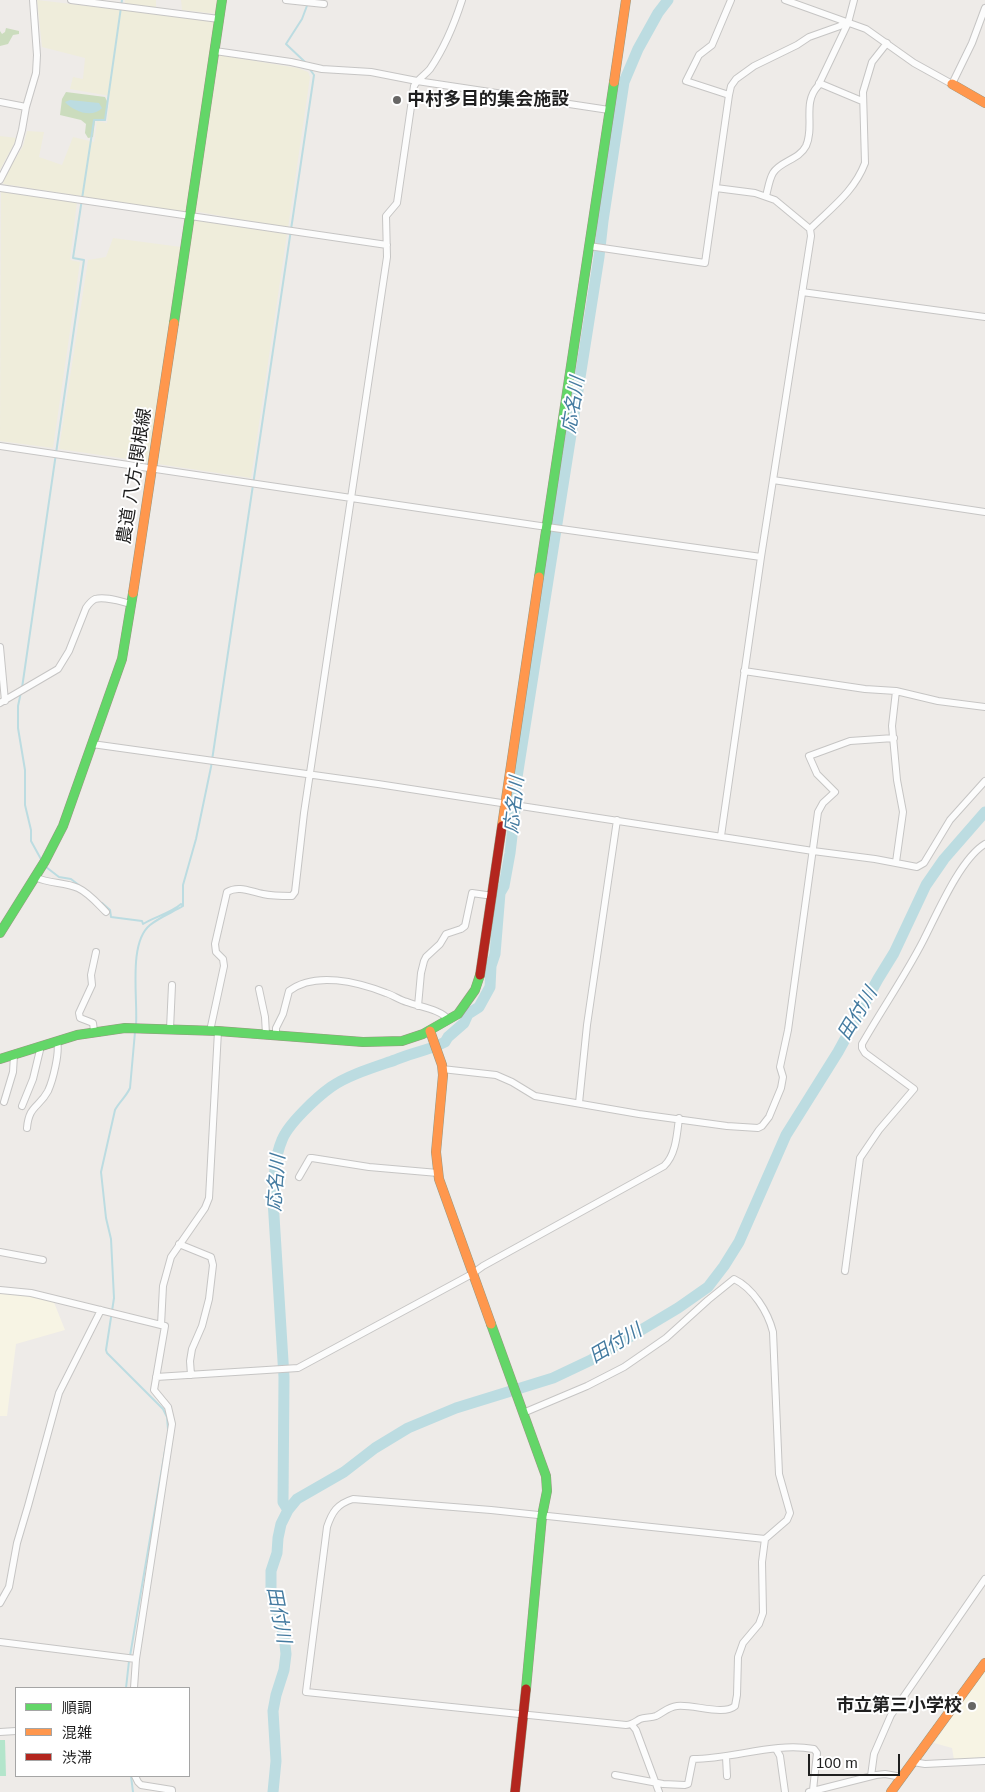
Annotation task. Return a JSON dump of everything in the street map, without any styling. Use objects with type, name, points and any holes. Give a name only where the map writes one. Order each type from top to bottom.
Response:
[{"type":"street","points":[[0,180],[18,145],[36,73],[37,55],[33,0]]},
{"type":"street","points":[[71,0],[219,19]]},
{"type":"street","name":"農道 八方-関根線","points":[[0,932],[46,861],[63,826],[122,659],[132,604],[222,0]]},
{"type":"street","points":[[286,0],[324,4]]},
{"type":"street","points":[[161,1325],[163,1286],[172,1257],[205,1208],[209,1198],[214,1031],[224,966],[223,959],[216,952],[214,944],[225,895],[227,892],[237,888],[278,896],[292,896],[294,892],[388,257],[386,216],[397,203],[414,86],[428,71],[441,52],[454,27],[462,0]]},
{"type":"street","points":[[0,1059],[94,1031],[125,1028],[214,1031],[389,1042],[431,1034],[458,1014],[467,1004],[482,970],[505,804],[592,246],[609,110],[626,0]]},
{"type":"street","points":[[728,95],[686,81],[699,55],[712,45],[732,0]]},
{"type":"street","points":[[785,0],[866,29],[914,63],[985,103]]},
{"type":"street","points":[[766,196],[773,172],[782,164],[798,155],[806,146],[808,138],[808,106],[812,92],[819,83],[854,0]]},
{"type":"street","points":[[952,84],[972,43],[985,8]]},
{"type":"street","points":[[592,246],[705,263],[728,95],[731,86],[736,79],[754,66],[809,37],[846,22]]},
{"type":"street","points":[[721,836],[810,229],[846,195],[862,171],[865,163],[863,92],[872,62],[887,43]]},
{"type":"street","points":[[215,51],[291,62],[322,69],[371,72],[417,81],[609,110]]},
{"type":"street","points":[[819,83],[862,101]]},
{"type":"street","points":[[0,102],[26,107]]},
{"type":"street","points":[[0,188],[387,245]]},
{"type":"street","points":[[716,188],[766,196],[775,200],[810,229]]},
{"type":"street","points":[[802,292],[985,317]]},
{"type":"street","points":[[0,446],[761,558]]},
{"type":"street","points":[[773,480],[985,512]]},
{"type":"street","points":[[0,647],[2,702],[58,669],[69,651],[90,602],[96,599],[106,599],[132,604]]},
{"type":"street","points":[[744,671],[865,689],[896,691],[938,701],[985,707]]},
{"type":"street","points":[[896,691],[892,726],[902,812],[896,862]]},
{"type":"street","points":[[442,1070],[496,1075],[535,1096],[638,1114],[680,1118],[727,1126],[758,1128],[762,1126],[772,1110],[783,1082],[781,1062],[788,1030],[820,806],[835,792],[817,774],[809,756],[850,741],[894,738]]},
{"type":"street","points":[[92,744],[920,866],[950,820],[985,781]]},
{"type":"street","points":[[579,1103],[587,1025],[617,820]]},
{"type":"street","points":[[845,1271],[860,1158],[879,1130],[914,1089],[865,1053],[862,1044],[923,941],[953,883],[969,860],[985,844]]},
{"type":"street","points":[[35,877],[45,882],[78,888],[84,891],[106,912]]},
{"type":"street","points":[[418,1006],[421,973],[426,957],[440,944],[446,934],[465,926],[472,893],[493,896]]},
{"type":"street","points":[[94,1031],[93,1023],[80,1018],[79,1014],[92,985],[91,975],[96,952]]},
{"type":"street","points":[[276,1035],[276,1028],[283,1014],[289,991],[315,981],[333,980],[376,989],[418,1006],[442,1013],[449,1020]]},
{"type":"street","points":[[170,1029],[172,985]]},
{"type":"street","points":[[259,989],[265,1017],[266,1034]]},
{"type":"street","points":[[431,1034],[442,1070],[436,1152],[438,1173],[472,1274],[546,1476],[547,1491],[542,1516],[515,1792]]},
{"type":"street","points":[[27,1128],[28,1117],[48,1091],[56,1062],[57,1041]]},
{"type":"street","points":[[22,1106],[33,1079],[40,1046]]},
{"type":"street","points":[[4,1102],[12,1079],[14,1055]]},
{"type":"street","points":[[156,1377],[298,1368],[472,1274],[483,1266],[664,1166],[670,1160],[673,1151],[680,1118]]},
{"type":"street","points":[[299,1176],[310,1158],[369,1167],[438,1173]]},
{"type":"street","points":[[180,1244],[211,1257],[213,1265],[206,1314],[192,1349],[190,1361],[191,1375]]},
{"type":"street","points":[[0,1252],[43,1260]]},
{"type":"street","points":[[521,1409],[587,1386],[624,1367],[666,1338],[734,1279],[742,1283],[766,1314],[773,1332],[779,1474],[790,1513],[787,1520],[765,1539],[762,1562],[763,1613],[759,1624],[743,1643],[738,1657],[738,1695],[736,1706],[731,1710],[669,1707],[655,1716],[639,1720],[632,1725],[306,1692],[327,1527],[331,1516],[340,1504],[353,1499],[490,1510],[765,1539]]},
{"type":"street","points":[[0,1290],[31,1293],[165,1326],[154,1390],[168,1407],[172,1424],[136,1660],[134,1687]]},
{"type":"street","points":[[0,1603],[9,1586],[17,1542],[59,1393],[101,1310]]},
{"type":"street","points":[[871,1776],[874,1754],[891,1715],[985,1579]]},
{"type":"street","points":[[0,1642],[136,1660]]},
{"type":"street","points":[[895,1791],[902,1777],[985,1663]]},
{"type":"street","points":[[632,1725],[643,1746],[660,1792]]},
{"type":"street","points":[[0,1732],[15,1731]]},
{"type":"street","points":[[615,1775],[655,1782],[678,1789],[688,1784],[694,1759],[715,1759],[784,1747],[814,1749],[817,1753],[811,1791],[871,1776],[885,1774],[902,1777]]},
{"type":"street","points":[[776,1749],[780,1756],[785,1792]]},
{"type":"street","points":[[726,1757],[726,1776]]},
{"type":"street","points":[[913,1762],[925,1764],[985,1761]]},
{"type":"street","points":[[136,1777],[142,1785],[172,1790],[172,1792]]},
{"type":"shaded area","points":[[37,0],[217,21],[188,213],[3,184],[5,176],[23,146],[27,131],[44,132],[39,157],[62,165],[73,137],[94,142],[97,121],[107,123],[110,96],[70,89],[73,77],[83,79],[85,58],[42,47]]},
{"type":"shaded area","points":[[125,0],[156,0],[156,8],[125,4]]},
{"type":"shaded area","points":[[181,0],[219,0],[217,14],[182,10]]},
{"type":"shaded area","points":[[219,55],[298,68],[308,72],[310,77],[288,228],[199,212],[195,213]]},
{"type":"shaded area","points":[[0,136],[17,138],[0,170]]},
{"type":"shaded area","points":[[1,191],[77,202],[70,260],[80,262],[53,448],[0,441]]},
{"type":"shaded area","points":[[194,220],[287,234],[251,478],[158,464]]},
{"type":"shaded area","points":[[113,238],[181,247],[148,462],[59,449],[88,260],[106,257]]},
{"type":"shaded area","points":[[0,1293],[36,1296],[53,1300],[65,1330],[16,1344],[7,1416],[0,1416]]},
{"type":"shaded area","name":"市立第三小学校","points":[[985,1669],[985,1757],[954,1760],[952,1748],[934,1743]]},
{"type":"green space","points":[[6,28],[19,31],[19,34],[13,35],[8,44],[0,46],[0,31],[2,34]]},
{"type":"green space","points":[[66,92],[105,97],[108,103],[105,120],[95,121],[93,137],[88,138],[85,133],[86,124],[81,120],[60,115],[62,99]]},
{"type":"green space","points":[[0,1740],[5,1740],[6,1776],[0,1776]]},
{"type":"water","points":[[70,100],[99,103],[102,108],[93,113],[78,111],[65,102]]},
{"type":"waterway","points":[[22,688],[84,260],[73,258],[94,120],[105,120],[122,0]]},
{"type":"waterway","name":"応名川","points":[[288,1510],[283,1502],[284,1377],[273,1200],[277,1155],[282,1140],[290,1126],[325,1091],[353,1075],[445,1042],[464,1023],[468,1014],[479,1007],[490,987],[500,893],[504,886],[510,853],[515,810],[515,790],[599,257],[624,82],[638,49],[658,13],[668,0]]},
{"type":"waterway","points":[[305,62],[286,44],[302,19],[308,3]]},
{"type":"waterway","points":[[183,906],[183,885],[196,839],[211,767],[314,75],[309,68]]},
{"type":"waterway","points":[[21,692],[18,706],[18,728],[25,770],[25,805],[31,830],[31,841],[42,861]]},
{"type":"waterway","name":"田付川","points":[[273,1792],[276,1761],[273,1711],[284,1670],[286,1654],[284,1635],[271,1592],[271,1571],[277,1553],[281,1524],[288,1510],[297,1499],[344,1472],[375,1448],[408,1428],[456,1408],[553,1378],[591,1360],[678,1308],[708,1287],[739,1242],[786,1135],[838,1052],[894,953],[926,885],[944,859],[985,812]]},
{"type":"waterway","points":[[46,867],[59,877],[71,879],[80,886]]},
{"type":"waterway","points":[[102,903],[110,910],[111,917],[142,921],[143,924],[181,904],[183,906]]},
{"type":"waterway","points":[[136,1025],[136,957],[143,933],[154,922],[183,906]]},
{"type":"waterway","points":[[135,1032],[130,1088],[115,1110],[101,1172],[106,1218],[111,1239],[114,1298],[106,1350],[163,1409],[167,1417],[168,1429]]},
{"type":"waterway","points":[[130,1656],[167,1439]]},
{"type":"waterway","points":[[126,1687],[129,1661]]},
{"type":"waterway","points":[[131,1777],[133,1792]]},
{"type":"traffic: fast","points":[[174,323],[222,0]]},
{"type":"traffic: fast","points":[[539,577],[614,82]]},
{"type":"traffic: fast","points":[[0,933],[45,861],[63,826],[122,659],[133,593]]},
{"type":"traffic: fast","points":[[0,1059],[77,1035],[125,1028],[218,1031],[363,1042],[402,1041],[423,1034],[458,1014],[475,990],[480,975]]},
{"type":"traffic: fast","points":[[491,1324],[546,1476],[547,1491],[542,1516],[526,1689]]},
{"type":"traffic: slow","points":[[614,82],[626,0]]},
{"type":"traffic: slow","points":[[952,84],[985,103]]},
{"type":"traffic: slow","points":[[133,593],[174,323]]},
{"type":"traffic: slow","points":[[502,826],[539,577]]},
{"type":"traffic: slow","points":[[430,1031],[442,1065],[443,1075],[436,1152],[439,1179],[491,1324]]},
{"type":"traffic: slow","points":[[891,1792],[985,1663]]},
{"type":"traffic: jam","points":[[480,975],[502,826]]},
{"type":"traffic: jam","points":[[515,1792],[526,1689]]},
{"type":"place","name":"中村多目的集会施設","points":[[397,100]]},
{"type":"place","name":"市立第三小学校","points":[[972,1706]]}]
